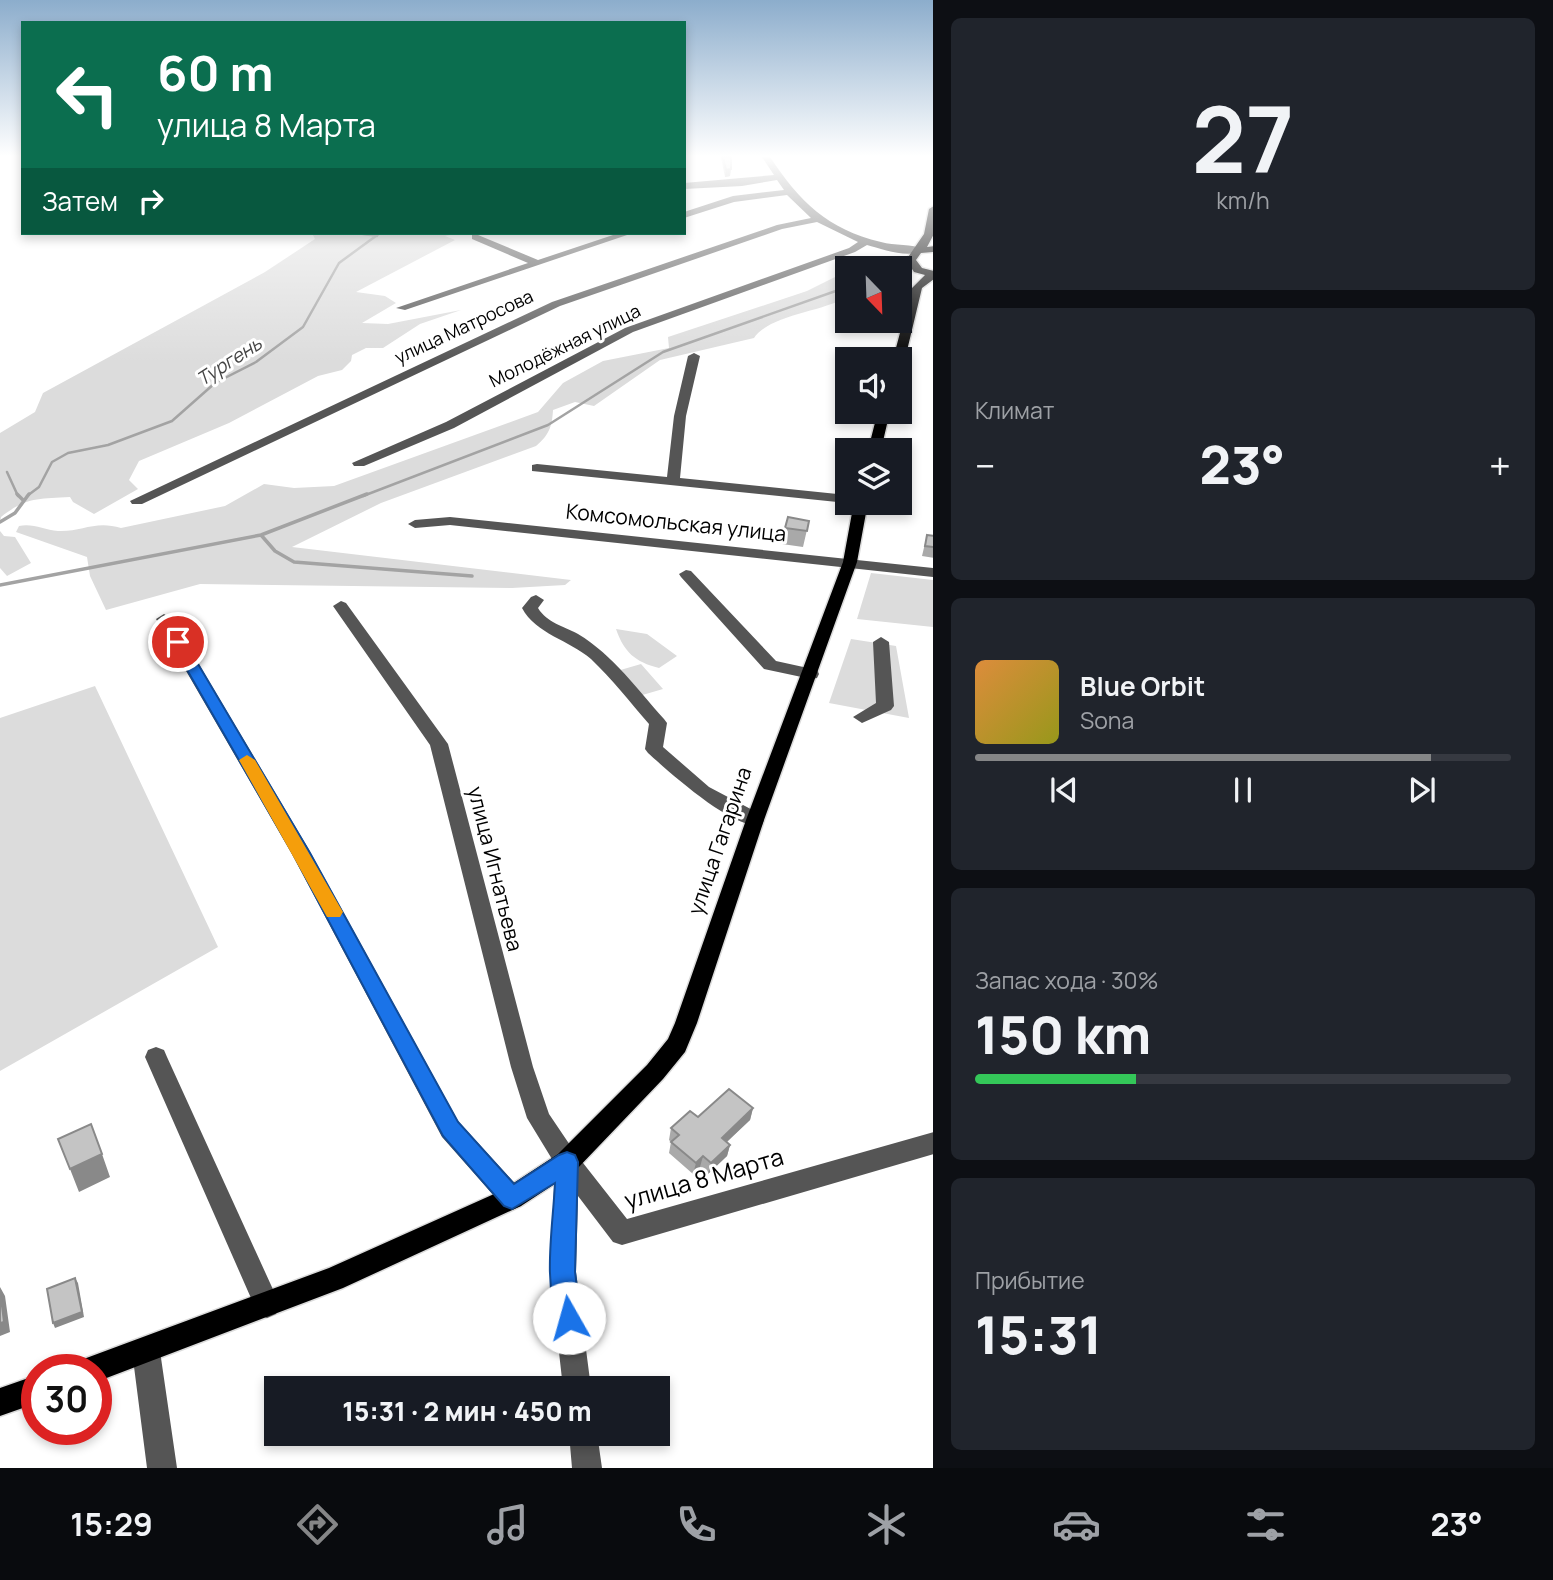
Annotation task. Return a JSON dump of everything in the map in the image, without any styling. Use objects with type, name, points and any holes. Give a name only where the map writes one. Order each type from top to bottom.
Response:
[{"type":"main road","points":[[911,256],[931,237]]},
{"type":"main road","points":[[919,249],[933,249]]},
{"type":"main road","points":[[912,266],[933,275]]},
{"type":"main road","points":[[912,266],[917,288]]},
{"type":"main road","points":[[902,347],[917,288],[924,279],[933,275]]},
{"type":"main road","name":"улица Гагарина","points":[[567,1162],[677,1045],[755,820],[811,674],[850,562],[859,515]]},
{"type":"main road","points":[[112,1363],[334,1279],[512,1198],[567,1162]]},
{"type":"main road","points":[[0,1402],[21,1395]]},
{"type":"street","name":"улица Матросова","points":[[137,501],[556,304],[783,226]]},
{"type":"street","points":[[835,226],[881,245],[919,249]]},
{"type":"street","points":[[401,308],[622,235]]},
{"type":"street","points":[[475,237],[535,262]]},
{"type":"street","name":"Молодёжная улица","points":[[359,463],[450,425],[629,330],[852,250],[867,240]]},
{"type":"street","points":[[881,245],[897,256]]},
{"type":"street","points":[[673,480],[680,416],[694,356]]},
{"type":"street","points":[[537,468],[835,498]]},
{"type":"street","name":"Комсомольская улица","points":[[415,524],[450,521],[933,573]]},
{"type":"street","points":[[687,575],[770,665],[811,674]]},
{"type":"street","points":[[536,600],[530,608],[533,617],[574,639],[602,662],[658,723],[654,749],[702,791],[755,820]]},
{"type":"street","name":"улица Игнатьева","points":[[341,606],[439,744],[522,1067],[539,1118],[567,1162]]},
{"type":"street","points":[[164,619],[301,853],[450,1129],[512,1198]]},
{"type":"street","points":[[862,717],[885,706],[881,642]]},
{"type":"street","points":[[156,1057],[267,1305]]},
{"type":"street","name":"улица 8 Марта","points":[[567,1162],[622,1234],[931,1149]]},
{"type":"street","points":[[567,1162],[563,1272],[576,1376]]},
{"type":"street","points":[[146,1351],[162,1468]]},
{"type":"street","points":[[584,1446],[587,1468]]},
{"type":"shaded area","points":[[313,235],[449,235],[445,236],[455,240],[356,292],[385,296],[396,303],[362,323],[388,324],[461,310],[420,324],[383,348],[366,348],[352,355],[351,361],[342,370],[318,376],[229,423],[139,461],[129,480],[138,489],[94,514],[73,502],[70,497],[41,499],[25,502],[10,510],[1,517],[0,524],[0,433],[35,412],[43,393],[265,272],[315,239]]},
{"type":"shaded area","points":[[835,277],[835,302],[771,324],[754,338],[660,360],[594,406],[575,402],[553,410],[549,430],[536,446],[381,503],[292,547],[571,580],[565,585],[512,588],[200,584],[106,610],[90,576],[87,557],[16,532],[19,526],[24,525],[58,531],[104,525],[121,528],[225,506],[264,484],[294,488],[334,486],[538,412],[563,383],[603,361],[669,348],[668,337],[807,291]]},
{"type":"shaded area","points":[[0,531],[4,536],[15,537],[31,563],[7,576],[0,568]]},
{"type":"shaded area","points":[[871,573],[933,580],[933,627],[857,619]]},
{"type":"shaded area","points":[[616,629],[647,634],[677,656],[659,668],[643,663],[627,650]]},
{"type":"shaded area","points":[[851,639],[896,646],[909,718],[829,703]]},
{"type":"shaded area","points":[[641,664],[663,689],[639,696],[617,671]]},
{"type":"shaded area","points":[[95,686],[218,947],[0,1071],[0,718]]},
{"type":"building","points":[[788,517],[809,521],[807,531],[785,528]]},
{"type":"building","points":[[927,535],[933,536],[933,547],[925,546]]},
{"type":"building","points":[[729,1089],[753,1108],[722,1138],[730,1145],[711,1163],[703,1156],[696,1163],[671,1142],[679,1135],[671,1128],[690,1111],[698,1117]]},
{"type":"building","points":[[91,1124],[102,1154],[70,1169],[58,1139]]},
{"type":"building","points":[[75,1278],[82,1312],[53,1323],[47,1289]]},
{"type":"building","points":[[0,1290],[4,1322],[0,1323]]},
{"type":"waterway","points":[[370,235],[376,236]]},
{"type":"waterway","name":"Тургень","points":[[28,495],[39,487],[52,462],[68,453],[108,445],[172,421],[215,383],[256,362],[303,327],[339,263],[376,236]]},
{"type":"waterway","points":[[363,496],[548,425],[663,352],[835,291]]},
{"type":"waterway","points":[[7,472],[17,494]]},
{"type":"waterway","points":[[17,494],[23,500]]},
{"type":"waterway","points":[[261,535],[367,494]]},
{"type":"waterway","name":"Тургень","points":[[0,522],[15,513],[28,495]]},
{"type":"waterway","points":[[0,585],[261,535]]},
{"type":"waterway","points":[[261,535],[275,551],[294,562],[472,576]]},
{"type":"slow traffic","points":[[247,760],[333,912]]},
{"type":"route","points":[[178,642],[301,853],[450,1129],[512,1198],[567,1162],[563,1272],[569,1318]]}]
